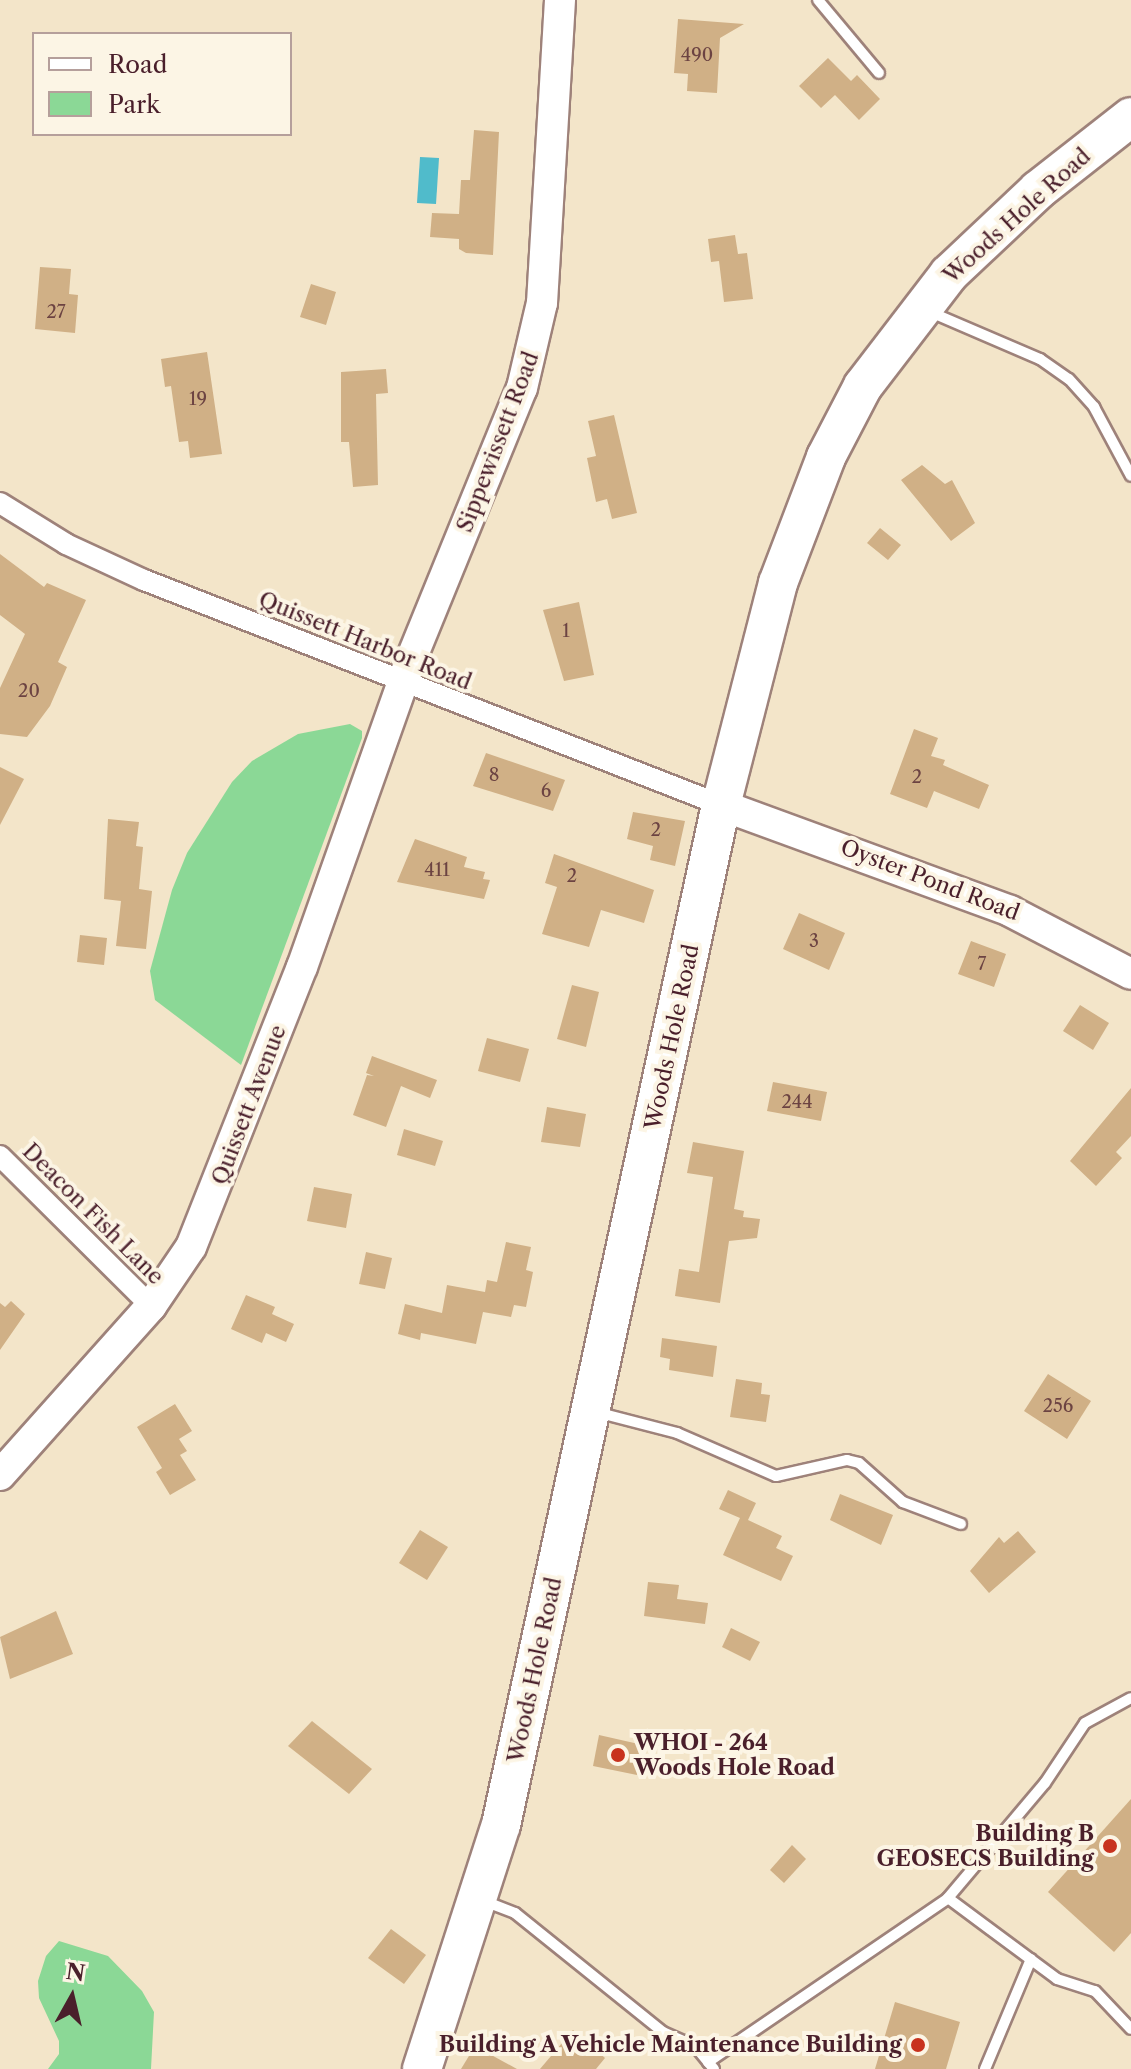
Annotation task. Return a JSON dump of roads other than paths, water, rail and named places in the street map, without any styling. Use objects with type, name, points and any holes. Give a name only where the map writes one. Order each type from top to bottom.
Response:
[{"type":"highway","name":"Woods Hole Road","points":[[422,2069],[501,1825],[721,805],[778,583],[826,457],[863,386],[949,274],[1038,190],[1131,117]]},
{"type":"main road","name":"Sippewissett Road","points":[[403,681],[534,352],[546,269],[560,0]]},
{"type":"main road","name":"Quissett Avenue","points":[[0,1475],[151,1306],[187,1255],[226,1165],[403,681]]},
{"type":"main road","name":"Oyster Pond Road","points":[[721,805],[1010,911],[1131,974]]},
{"type":"street","name":"Quissett Harbor Road","points":[[0,503],[66,544],[144,580],[721,805]]},
{"type":"street","name":"Deacon Fish Lane","points":[[0,1156],[151,1306]]},
{"type":"lane","points":[[818,0],[879,73]]},
{"type":"lane","points":[[923,308],[1040,359],[1069,379],[1094,407],[1131,476]]},
{"type":"lane","points":[[591,1410],[677,1433],[776,1476],[847,1460],[859,1463],[903,1502],[961,1524]]},
{"type":"lane","points":[[478,1899],[515,1913],[663,2032],[696,2047],[711,2066],[948,1898],[1045,1783],[1085,1723],[1131,1698]]},
{"type":"lane","points":[[948,1898],[1057,1979],[1095,1991],[1131,2029]]},
{"type":"lane","points":[[985,2069],[1031,1959]]},
{"type":"water","points":[[420,157],[439,158],[436,204],[417,203]]},
{"type":"place","name":"WHOI - 264 Woods Hole Road","points":[[618,1755]]},
{"type":"place","name":"Building B GEOSECS Building","points":[[1110,1846]]},
{"type":"place","name":"Building A Vehicle Maintenance Building","points":[[918,2045]]}]
